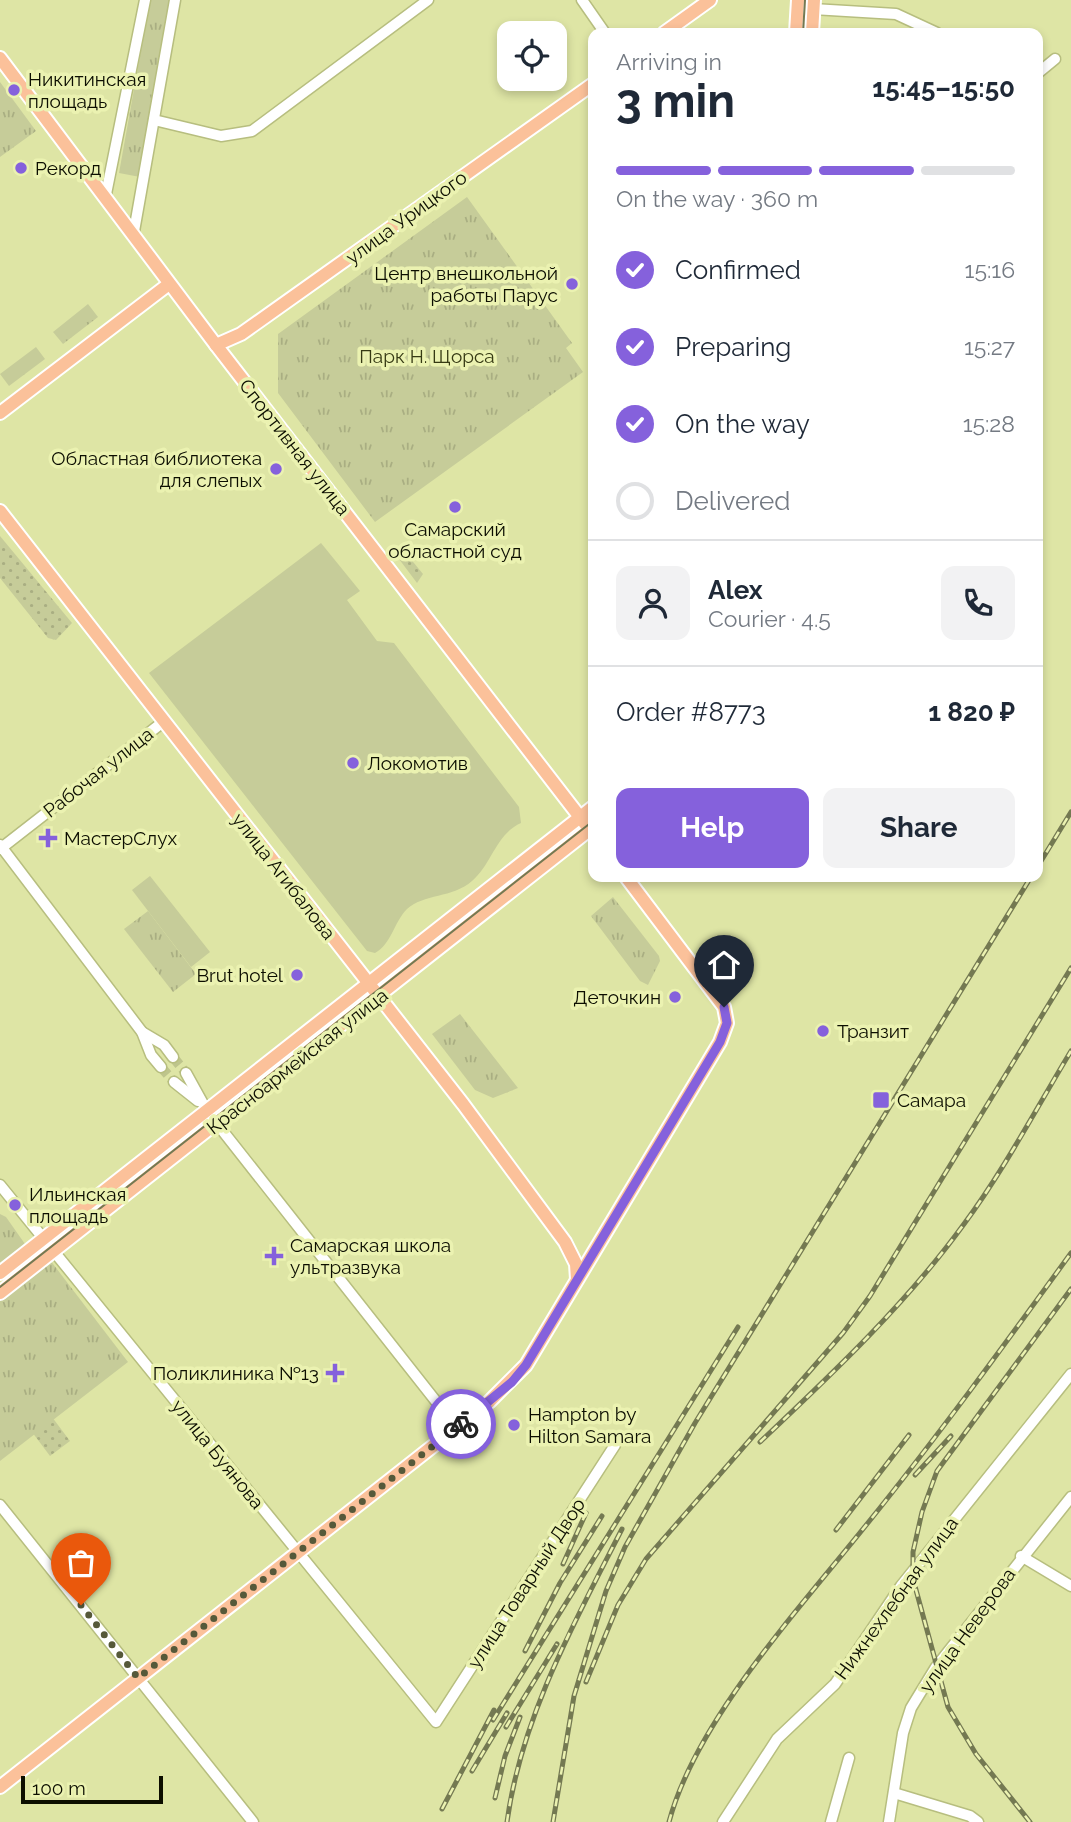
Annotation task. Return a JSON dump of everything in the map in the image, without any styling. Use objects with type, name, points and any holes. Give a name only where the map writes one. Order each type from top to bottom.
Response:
[{"type":"main road","points":[[671,28],[710,0]]},
{"type":"main road","points":[[796,28],[799,0]]},
{"type":"main road","points":[[812,28],[813,4]]},
{"type":"main road","name":"Спортивная улица","points":[[0,58],[133,237],[588,826]]},
{"type":"main road","name":"улица Урицкого","points":[[216,345],[242,334],[588,88]]},
{"type":"main road","points":[[0,413],[169,284]]},
{"type":"main road","name":"улица Агибалова","points":[[0,511],[369,984],[565,1242],[576,1264],[577,1279]]},
{"type":"main road","name":"Красноармейская улица","points":[[0,1273],[204,1107],[369,984],[588,811]]},
{"type":"main road","name":"Красноармейская улица","points":[[0,1293],[588,833]]},
{"type":"main road","points":[[0,1787],[457,1428],[520,1373],[723,1038],[727,1015],[710,988],[630,882]]},
{"type":"main road","points":[[565,1242],[581,1249],[596,1245],[602,1239]]},
{"type":"street","points":[[105,200],[145,0]]},
{"type":"street","points":[[133,237],[175,0]]},
{"type":"street","points":[[154,120],[221,136],[252,131],[428,0]]},
{"type":"street","points":[[582,0],[602,28]]},
{"type":"street","points":[[813,4],[896,14],[927,28]]},
{"type":"street","points":[[1043,69],[1055,60]]},
{"type":"street","name":"Рабочая улица","points":[[1,847],[163,722]]},
{"type":"street","points":[[1,847],[142,1032],[151,1055],[160,1066]]},
{"type":"street","points":[[142,1032],[164,1045],[173,1057]]},
{"type":"street","points":[[186,1073],[204,1107],[457,1428]]},
{"type":"street","points":[[174,1082],[204,1107]]},
{"type":"street","name":"улица Буянова","points":[[0,1185],[436,1722]]},
{"type":"street","name":"Нижнехлебная улица","points":[[723,1822],[778,1740],[835,1684],[901,1586],[1071,1374]]},
{"type":"street","name":"улица Товарный Двор","points":[[436,1722],[615,1445]]},
{"type":"street","name":"улица Неверова","points":[[889,1822],[903,1733],[911,1708],[936,1667],[1021,1556],[1071,1497]]},
{"type":"street","points":[[0,1505],[253,1822]]},
{"type":"street","points":[[1021,1556],[1071,1586]]},
{"type":"street","points":[[831,1822],[849,1758]]},
{"type":"street","points":[[894,1793],[970,1816],[978,1822]]},
{"type":"green space","points":[[150,0],[171,0],[140,177],[119,173]]},
{"type":"green space","name":"Никитинская площадь","points":[[0,82],[36,131],[0,157]]},
{"type":"green space","name":"Парк Н. Щорса","points":[[467,197],[572,343],[566,348],[583,372],[375,522],[278,393],[278,334]]},
{"type":"green space","points":[[88,304],[98,317],[63,344],[53,332]]},
{"type":"green space","points":[[36,347],[45,359],[9,386],[0,374]]},
{"type":"green space","points":[[0,536],[72,623],[56,640],[48,638],[0,578]]},
{"type":"green space","name":"Локомотив","points":[[321,543],[360,591],[347,600],[377,641],[394,643],[519,807],[521,823],[506,834],[479,874],[456,890],[421,901],[407,909],[385,945],[375,953],[367,951],[149,673]]},
{"type":"green space","points":[[400,546],[423,574],[417,583],[393,551]]},
{"type":"green space","points":[[150,876],[210,952],[191,967],[132,890]]},
{"type":"green space","points":[[613,897],[659,956],[660,961],[648,985],[640,981],[591,916]]},
{"type":"green space","points":[[148,911],[196,974],[173,992],[124,929]]},
{"type":"green space","points":[[460,1014],[518,1088],[493,1098],[475,1090],[432,1034]]},
{"type":"green space","points":[[0,1214],[6,1217],[25,1244],[0,1264]]},
{"type":"green space","points":[[50,1260],[128,1362],[0,1461],[0,1300]]},
{"type":"green space","points":[[52,1417],[70,1441],[50,1456],[32,1432]]},
{"type":"tunnel","points":[[173,1057],[186,1073]]},
{"type":"tunnel","points":[[161,1067],[174,1082]]},
{"type":"tram line","points":[[803,28],[805,0]]},
{"type":"tram line","points":[[0,1287],[588,825]]},
{"type":"railway","points":[[1043,858],[1071,812]]},
{"type":"railway","points":[[553,1822],[574,1696],[606,1591],[625,1547],[695,1423],[1028,882]]},
{"type":"railway","points":[[586,1682],[618,1605],[646,1559],[843,1333],[870,1296],[1071,968]]},
{"type":"railway","points":[[760,1442],[867,1338],[942,1254],[993,1182],[1071,1051]]},
{"type":"railway","points":[[669,1822],[683,1783],[702,1744],[753,1666],[920,1457],[1071,1253]]},
{"type":"railway","points":[[1030,1822],[976,1754],[948,1707],[913,1579],[913,1552],[922,1512],[937,1471],[1071,1289]]},
{"type":"railway","points":[[493,1720],[738,1327]]},
{"type":"railway","points":[[836,1530],[909,1435]]},
{"type":"railway","points":[[915,1475],[951,1436]]},
{"type":"railway","points":[[563,1564],[586,1513]]},
{"type":"railway","points":[[525,1651],[560,1583],[602,1516]]},
{"type":"railway","points":[[507,1822],[514,1783],[537,1708],[569,1635],[622,1529]]},
{"type":"railway","points":[[506,1727],[557,1644]]},
{"type":"railway","points":[[442,1809],[494,1710]]},
{"type":"railway","points":[[472,1771],[507,1713]]},
{"type":"railway","points":[[495,1798],[505,1756],[520,1717]]},
{"type":"way so far","points":[[81,1605],[138,1678],[461,1424]]},
{"type":"place","name":"Никитинская площадь","points":[[14,90]]},
{"type":"place","name":"Рекорд","points":[[21,168]]},
{"type":"place","name":"Центр внешкольной работы Парус","points":[[572,284]]},
{"type":"place","name":"Областная библиотека для слепых","points":[[276,469]]},
{"type":"place","name":"Самарский областной суд","points":[[455,507]]},
{"type":"place","name":"Локомотив","points":[[353,763]]},
{"type":"place","name":"МастерСлух","points":[[48,838]]},
{"type":"place","name":"Brut hotel","points":[[297,975]]},
{"type":"place","name":"Деточкин","points":[[675,997]]},
{"type":"place","name":"Транзит","points":[[823,1031]]},
{"type":"place","name":"Самара","points":[[881,1100]]},
{"type":"place","name":"Ильинская площадь","points":[[15,1205]]},
{"type":"place","name":"Самарская школа ультразвука","points":[[274,1256]]},
{"type":"place","name":"Поликлиника №13","points":[[335,1373]]},
{"type":"place","name":"Hampton by Hilton Samara","points":[[514,1425]]},
{"type":"route","points":[[461,1424],[512,1382],[526,1365],[720,1042],[727,1023],[724,1007]]}]
